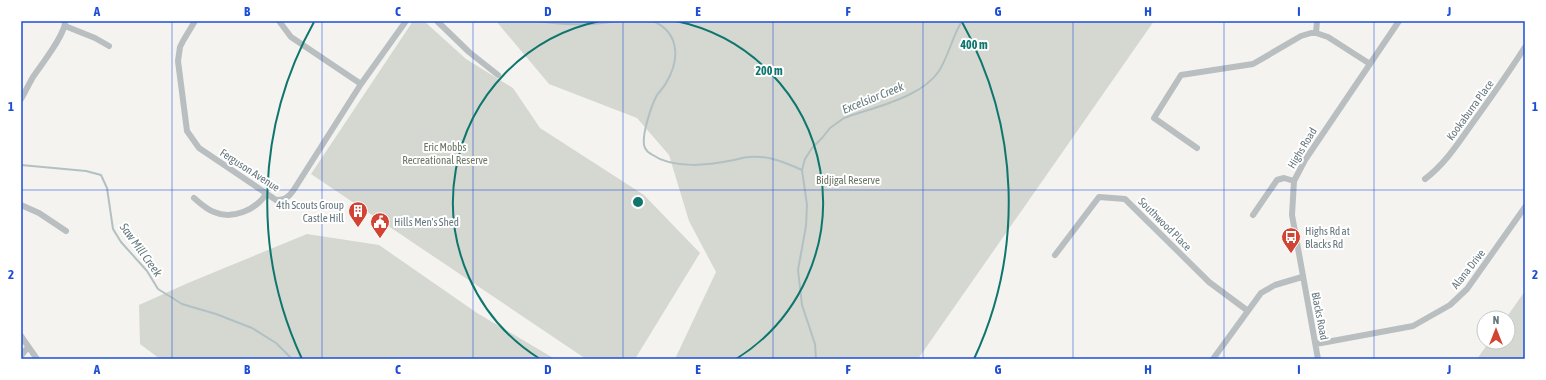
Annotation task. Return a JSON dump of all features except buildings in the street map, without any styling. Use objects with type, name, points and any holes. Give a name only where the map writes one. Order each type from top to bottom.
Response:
[{"type":"street","name":"Ferguson Avenue","points":[[195,21],[182,41],[178,61],[187,131],[199,148],[276,200],[283,200],[289,197],[361,84],[406,21]]},
{"type":"street","points":[[279,21],[292,37],[361,84]]},
{"type":"street","points":[[438,21],[469,52],[498,75]]},
{"type":"street","points":[[1316,33],[1317,21]]},
{"type":"street","name":"Highs Road","points":[[1302,277],[1292,215],[1294,181],[1305,160],[1399,21]]},
{"type":"street","points":[[21,99],[65,23],[109,46]]},
{"type":"street","points":[[1197,148],[1154,118],[1181,75],[1253,64],[1301,36],[1316,33],[1334,40],[1370,64]]},
{"type":"street","name":"Kookaburra Place","points":[[1425,179],[1438,169],[1452,152],[1525,47]]},
{"type":"street","points":[[1253,215],[1277,180],[1284,178],[1294,181]]},
{"type":"street","points":[[194,198],[215,213],[230,215],[241,212],[261,202],[266,194]]},
{"type":"street","name":"Southwood Place","points":[[1055,255],[1099,197],[1125,199],[1209,282],[1248,311]]},
{"type":"street","points":[[21,205],[39,213],[66,231]]},
{"type":"street","name":"Alana Drive","points":[[1316,344],[1413,326],[1450,305],[1467,289],[1525,207]]},
{"type":"street","points":[[1213,359],[1261,293],[1268,288],[1302,277]]},
{"type":"street","name":"Blacks Road","points":[[1302,277],[1318,359]]},
{"type":"street","points":[[21,336],[37,359]]},
{"type":"street","points":[[21,356],[28,347]]},
{"type":"green space","name":"Eric Mobbs Recreational Reserve","points":[[413,21],[424,21],[466,59],[513,88],[540,128],[644,195],[700,253],[635,359],[586,359],[311,174]]},
{"type":"green space","name":"Bidjigal Reserve","points":[[496,21],[1154,21],[918,359],[675,359],[716,272],[689,221],[669,155],[637,118],[549,84]]},
{"type":"green space","points":[[307,234],[379,245],[477,313],[555,359],[160,359],[140,344],[139,305]]},
{"type":"green space","points":[[1525,291],[1525,359],[1477,359],[1483,350],[1516,350],[1516,310],[1512,310]]},
{"type":"waterway","points":[[538,21],[577,24],[596,24],[616,21]]},
{"type":"waterway","points":[[653,21],[662,26],[673,40],[675,56],[671,74],[657,95],[647,121],[644,143],[645,148],[650,154],[670,162],[692,165],[724,162],[745,157],[763,157],[777,160],[802,170]]},
{"type":"waterway","name":"Excelsior Creek","points":[[816,359],[815,344],[802,305],[798,270],[806,226],[807,205],[802,170],[805,159],[812,148],[830,128],[844,118],[909,95],[931,80],[939,71],[962,21]]},
{"type":"waterway","name":"Saw Mill Creek","points":[[21,165],[86,171],[101,175],[107,188],[113,229],[121,242],[147,271],[158,289],[182,304],[216,314],[252,328],[276,343],[292,359]]},
{"type":"place","name":"4th Scouts Group Castle Hill","points":[[358,228]]},
{"type":"place","name":"Hills Men's Shed","points":[[380,239]]},
{"type":"place","name":"Highs Rd at Blacks Rd","points":[[1291,254]]}]
